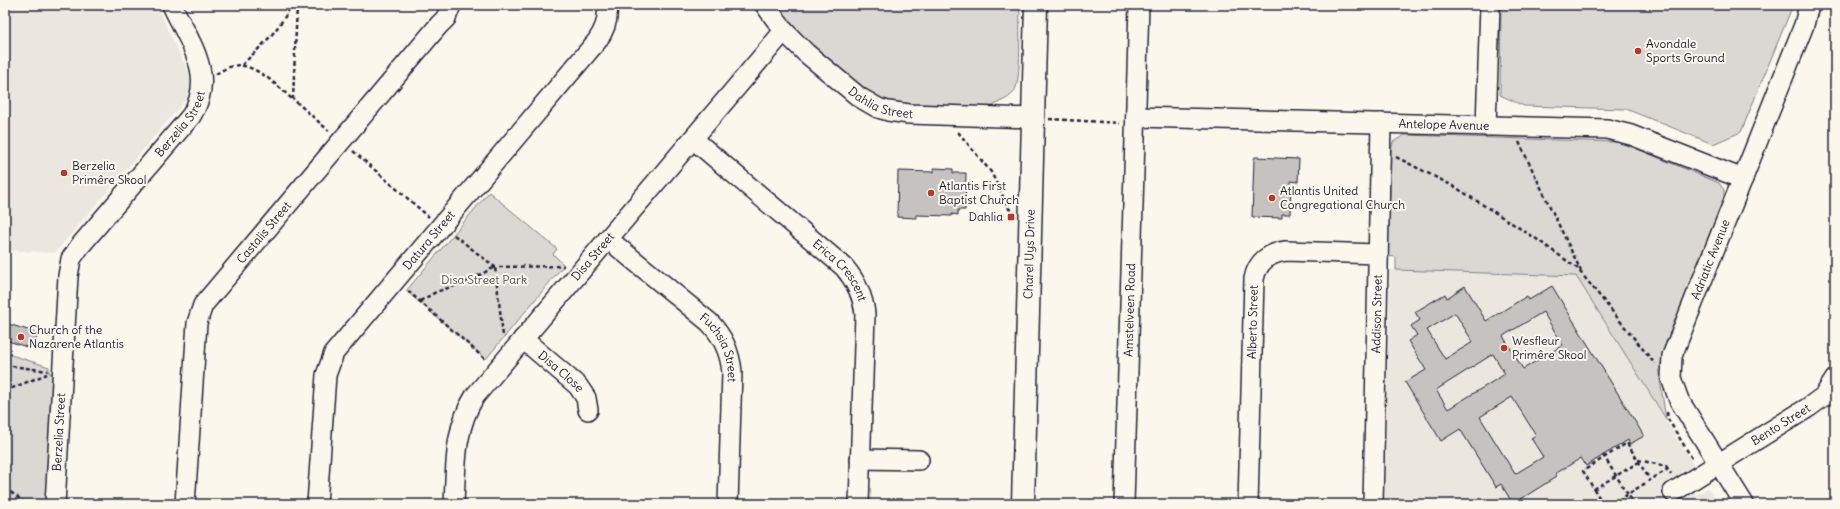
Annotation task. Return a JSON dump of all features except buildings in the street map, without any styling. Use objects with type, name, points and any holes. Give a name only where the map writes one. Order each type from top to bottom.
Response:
[{"type":"main road","name":"Charel Uys Drive","points":[[1023,504],[1036,5]]},
{"type":"street","name":"Berzelia Street","points":[[55,504],[68,276],[72,259],[85,240],[191,116],[201,98],[203,80],[200,63],[172,5]]},
{"type":"street","name":"Castalis Street","points":[[185,504],[198,323],[201,311],[207,299],[446,18],[451,5]]},
{"type":"street","name":"Datura Street","points":[[317,504],[327,367],[334,353],[597,41],[605,28],[607,20],[607,5]]},
{"type":"street","name":"Dahlia Street","points":[[765,5],[784,31],[806,53],[868,103],[888,111],[898,113],[1033,118]]},
{"type":"street","name":"Amstelveen Road","points":[[1124,504],[1139,5]]},
{"type":"street","points":[[1486,126],[1490,5]]},
{"type":"street","name":"Adriatic Avenue","points":[[1744,504],[1678,400],[1674,390],[1670,366],[1674,347],[1743,179],[1804,24],[1809,5]]},
{"type":"street","name":"Disa Street","points":[[454,504],[457,445],[461,422],[475,396],[784,31]]},
{"type":"street","name":"Antelope Avenue","points":[[1136,120],[1381,123],[1598,129],[1624,132],[1743,179]]},
{"type":"street","name":"Addison Street","points":[[1373,504],[1381,123]]},
{"type":"street","name":"Erica Crescent","points":[[693,139],[844,267],[857,285],[861,294],[865,314],[859,504]]},
{"type":"street","name":"Fuchsia Street","points":[[608,239],[709,322],[716,329],[726,345],[732,372],[728,504]]},
{"type":"street","name":"Alberto Street","points":[[1248,504],[1254,279],[1258,267],[1262,261],[1273,254],[1286,251],[1378,254]]},
{"type":"street","name":"Disa Close","points":[[520,342],[578,386],[586,398],[588,410]]},
{"type":"street","name":"Bento Street","points":[[1673,492],[1817,402],[1830,388],[1835,379]]},
{"type":"street","points":[[860,459],[919,460]]},
{"type":"path","points":[[242,65],[268,41],[281,25],[291,5]]},
{"type":"path","points":[[292,99],[297,5]]},
{"type":"path","points":[[203,80],[233,66],[242,65],[268,78],[432,220],[442,225],[495,267],[503,336],[520,342]]},
{"type":"path","points":[[947,115],[955,129],[991,172],[1010,209],[1030,211]]},
{"type":"path","points":[[1033,118],[1136,120]]},
{"type":"path","points":[[1516,126],[1516,136],[1582,272],[1658,368],[1662,372],[1671,375]]},
{"type":"path","points":[[1380,151],[1388,153],[1455,188],[1535,238],[1582,272]]},
{"type":"path","points":[[420,300],[436,292],[466,282],[495,267],[564,266],[580,272]]},
{"type":"path","points":[[395,280],[420,300],[497,369]]},
{"type":"path","points":[[5,365],[52,372],[5,391]]},
{"type":"path","points":[[1604,504],[1583,471],[1604,456],[1627,443],[1650,480],[1612,504]]},
{"type":"path","points":[[1604,456],[1634,504]]},
{"type":"path","points":[[1594,489],[1638,461],[1666,466],[1668,469]]},
{"type":"path","points":[[5,488],[27,504]]},
{"type":"shaded area","name":"Berzelia Primêre Skool","points":[[5,5],[156,5],[191,78],[188,97],[55,253],[5,250]]},
{"type":"shaded area","name":"Wesfleur Primêre Skool","points":[[1390,270],[1576,276],[1697,470],[1685,477],[1696,495],[1708,488],[1718,504],[1384,504]]},
{"type":"green space","points":[[775,5],[1020,5],[1017,86],[1011,95],[991,108],[907,106],[889,103],[872,95],[799,36]]},
{"type":"green space","name":"Avondale Sports Ground","points":[[1501,5],[1793,5],[1741,132],[1713,144],[1626,109],[1524,106],[1500,95]]},
{"type":"green space","points":[[1404,135],[1616,142],[1630,146],[1719,183],[1724,190],[1724,200],[1664,348],[1659,373],[1666,419],[1576,276],[1396,270],[1396,257],[1388,256],[1391,152],[1393,142]]},
{"type":"green space","name":"Disa Street Park","points":[[489,192],[557,249],[553,254],[564,265],[486,359],[406,291]]},
{"type":"green space","points":[[5,353],[49,367],[49,373],[56,373],[49,504],[5,504]]},
{"type":"place","name":"Avondale Sports Ground","points":[[1638,51]]},
{"type":"place","name":"Berzelia Primêre Skool","points":[[64,173]]},
{"type":"place","name":"Atlantis First Baptist Church","points":[[931,193]]},
{"type":"place","name":"Atlantis United Congregational Church","points":[[1272,198]]},
{"type":"place","name":"Dahlia","points":[[1011,217]]},
{"type":"place","name":"Church of the Nazarene Atlantis","points":[[21,337]]},
{"type":"place","name":"Wesfleur Primêre Skool","points":[[1504,348]]}]
